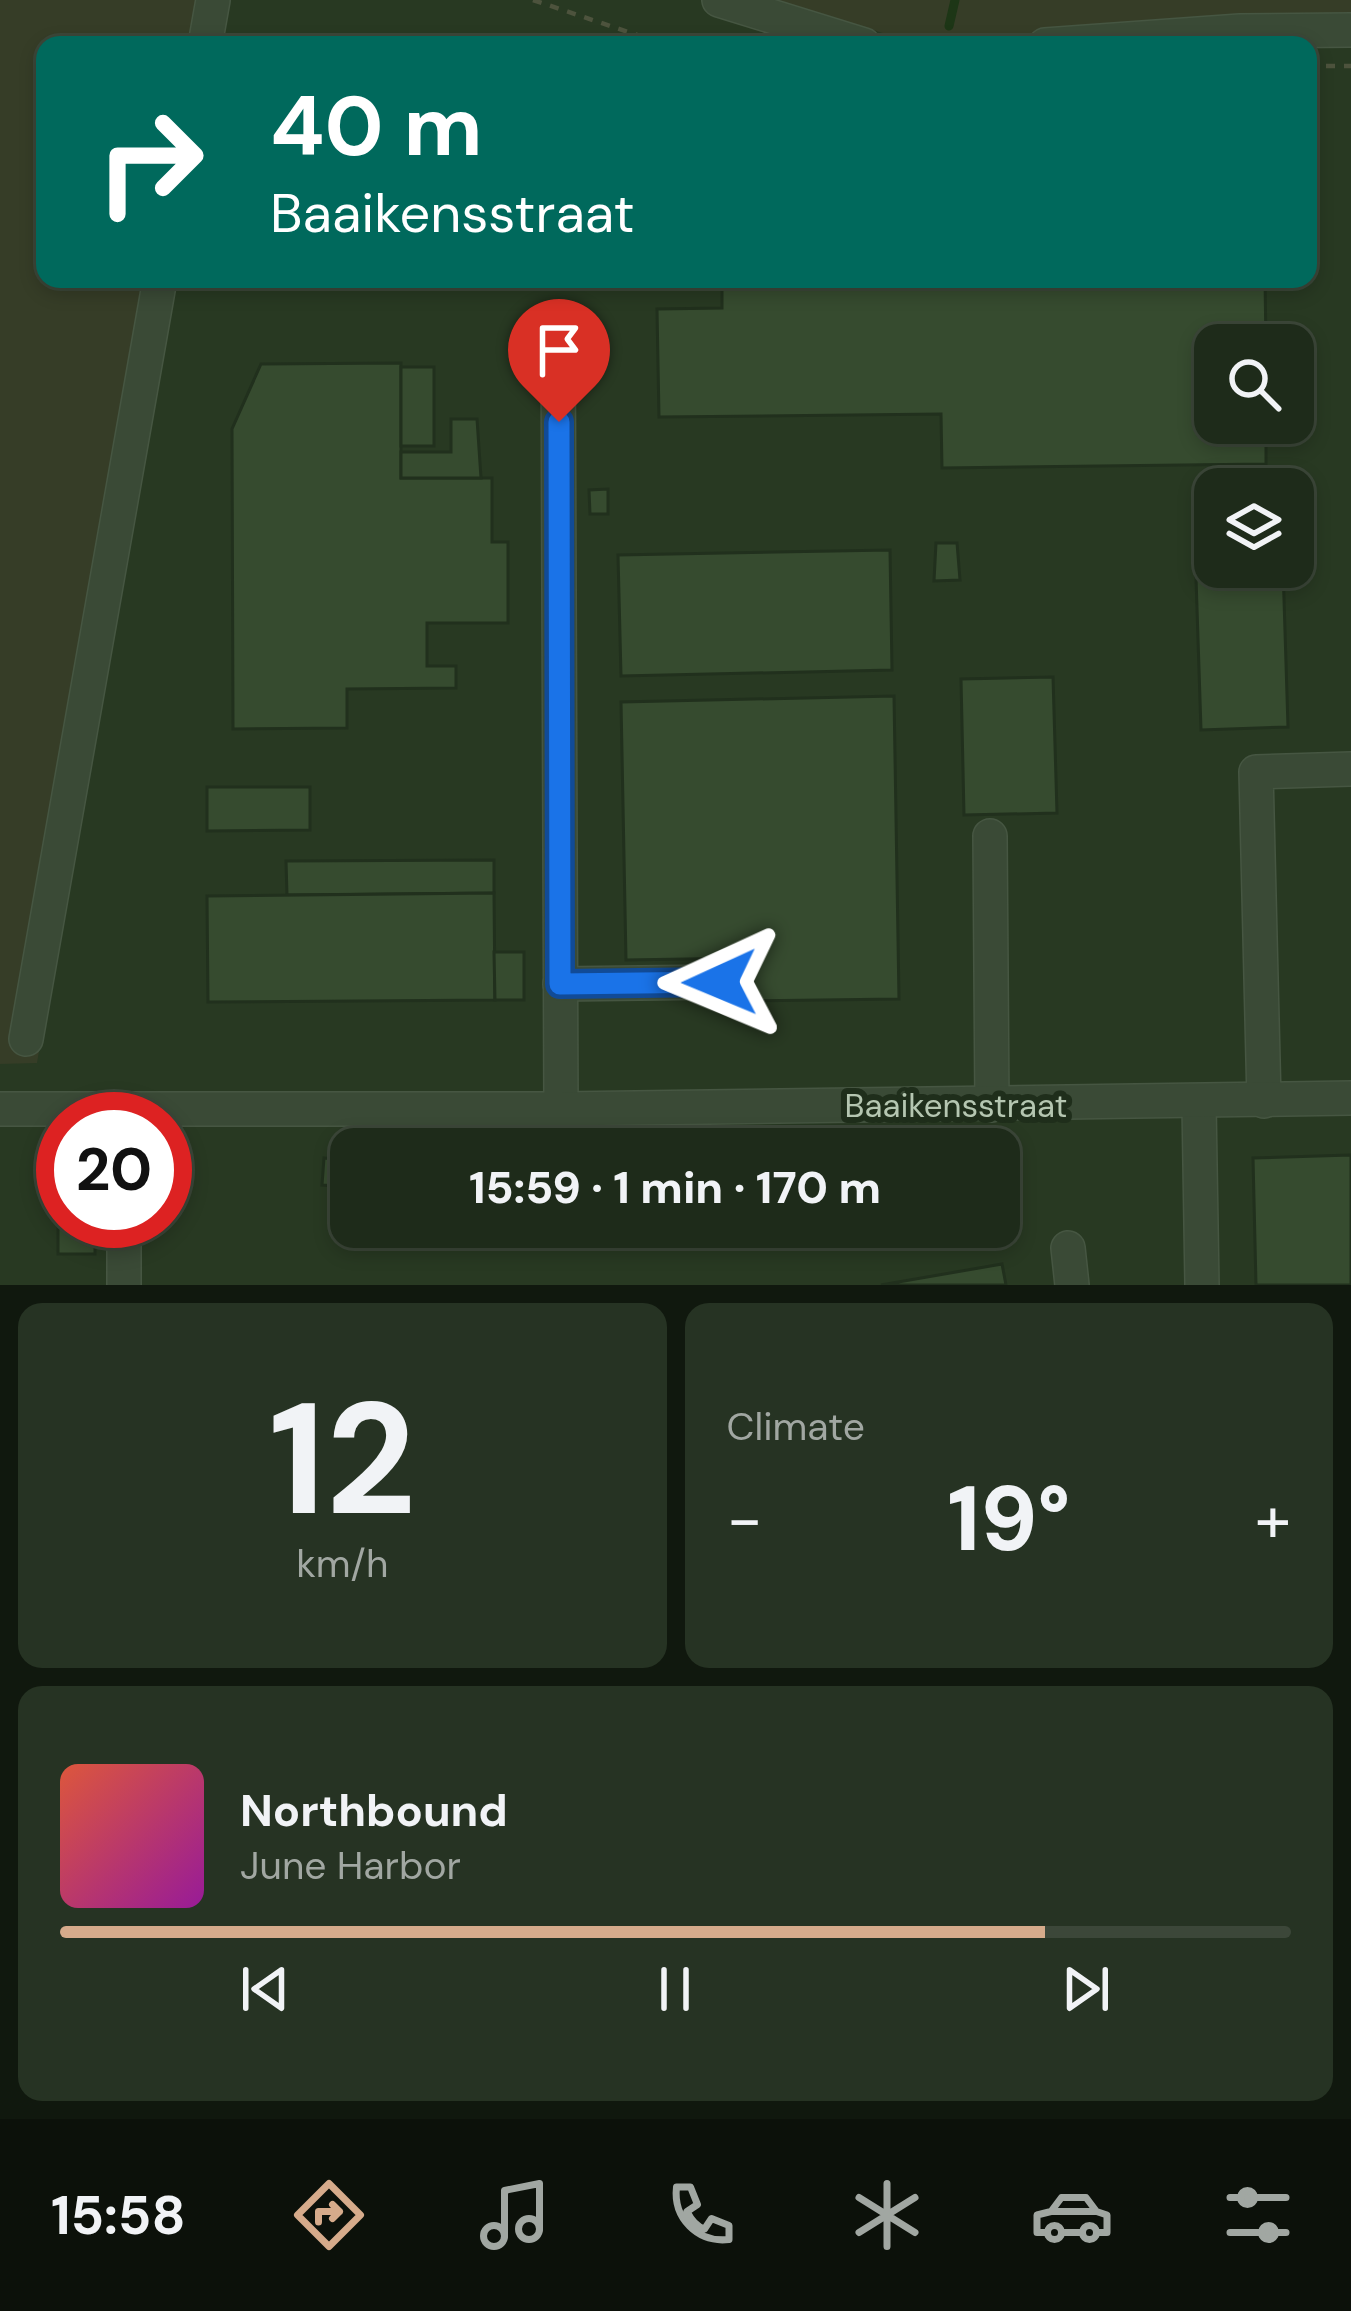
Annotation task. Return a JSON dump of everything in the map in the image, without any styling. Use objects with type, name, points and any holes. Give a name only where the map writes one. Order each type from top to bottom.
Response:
[{"type":"street","points":[[207,36],[213,0]]},
{"type":"street","points":[[719,0],[835,36]]},
{"type":"street","points":[[1170,36],[1351,30]]},
{"type":"street","points":[[26,1039],[158,288]]},
{"type":"street","points":[[558,328],[561,1109]]},
{"type":"street","points":[[1264,1101],[1256,772],[1351,769]]},
{"type":"street","points":[[990,836],[992,1105]]},
{"type":"street","points":[[560,984],[720,982]]},
{"type":"street","name":"Baaikensstraat","points":[[192,1113],[1351,1098]]},
{"type":"street","points":[[1199,1103],[1202,1285]]},
{"type":"street","name":"Baaikensstraat","points":[[0,1109],[36,1110]]},
{"type":"street","points":[[124,1248],[124,1285]]},
{"type":"street","points":[[1068,1249],[1072,1285]]},
{"type":"path","points":[[533,0],[640,36]]},
{"type":"path","points":[[1317,66],[1351,66]]},
{"type":"green space","points":[[0,0],[225,0],[219,36],[36,36],[36,288],[172,288],[37,1063],[0,1064]]},
{"type":"green space","points":[[777,0],[1351,0],[1351,12],[1013,36],[886,34]]},
{"type":"building","points":[[722,288],[1265,288],[1266,324],[1194,324],[1194,444],[1266,444],[1266,464],[942,468],[941,414],[659,417],[657,309],[722,308]]},
{"type":"building","points":[[401,363],[401,478],[492,478],[492,542],[508,542],[508,623],[427,623],[427,666],[456,666],[456,688],[347,689],[347,728],[233,729],[232,429],[261,364]]},
{"type":"building","points":[[401,367],[434,367],[434,446],[401,446]]},
{"type":"building","points":[[451,419],[477,419],[481,478],[401,478],[401,452],[451,452]]},
{"type":"building","points":[[608,489],[608,514],[590,514],[589,490]]},
{"type":"building","points":[[936,543],[957,543],[960,580],[934,581]]},
{"type":"building","points":[[890,550],[892,670],[621,676],[618,555]]},
{"type":"building","points":[[1196,588],[1284,588],[1288,727],[1201,730]]},
{"type":"building","points":[[1053,677],[1057,813],[964,815],[961,679]]},
{"type":"building","points":[[894,696],[899,999],[748,1001],[747,958],[626,960],[621,702]]},
{"type":"building","points":[[207,787],[310,787],[310,830],[207,831]]},
{"type":"building","points":[[494,860],[494,893],[287,895],[286,861]]},
{"type":"building","points":[[494,893],[495,1000],[208,1002],[207,896]]},
{"type":"building","points":[[494,952],[524,952],[524,1000],[495,1000]]},
{"type":"building","points":[[1351,1155],[1351,1285],[1256,1285],[1253,1158]]},
{"type":"building","points":[[324,1158],[330,1159],[330,1186],[322,1185]]},
{"type":"building","points":[[58,1248],[95,1248],[95,1254],[58,1254]]},
{"type":"building","points":[[1002,1264],[1006,1285],[881,1285]]},
{"type":"waterway","points":[[949,26],[955,0]]},
{"type":"route","points":[[559,422],[560,984],[720,982]]}]
